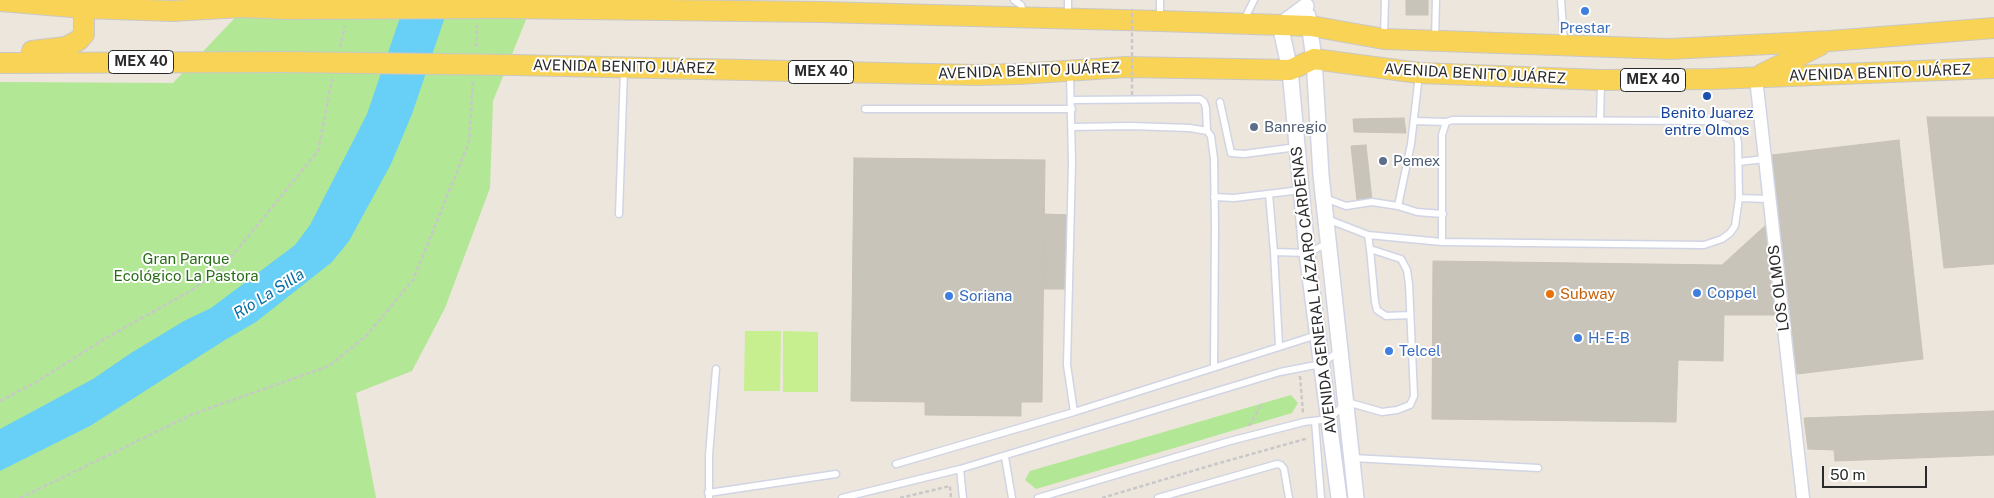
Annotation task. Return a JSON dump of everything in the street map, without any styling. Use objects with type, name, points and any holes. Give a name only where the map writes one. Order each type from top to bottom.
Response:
[{"type":"main road","points":[[151,0],[172,11]]},
{"type":"main road","name":"AVENIDA BENITO JUÁREZ","points":[[2,1],[87,4],[172,11],[242,7],[286,9],[501,8],[607,5],[682,8],[820,6],[1068,9],[1160,21],[1311,26],[1384,39],[1669,49],[1830,41],[1994,28]]},
{"type":"main road","points":[[0,54],[51,50],[74,44],[84,34],[87,4]]},
{"type":"main road","points":[[1756,78],[1830,41]]},
{"type":"main road","name":"AVENIDA BENITO JUÁREZ","points":[[0,63],[283,62],[624,66],[976,75],[1126,67],[1290,70],[1314,59],[1419,73],[1601,80],[1756,78],[1994,68]]},
{"type":"street","name":"AVENIDA GENERAL LÁZARO CÁRDENAS","points":[[1339,498],[1334,456],[1322,420],[1321,364],[1307,253],[1290,70],[1280,25],[1305,3],[1311,26],[1325,218],[1342,350],[1356,498]]},
{"type":"street","name":"LOS OLMOS","points":[[1756,78],[1803,498]]},
{"type":"street","points":[[1334,456],[1347,498]]},
{"type":"lane","points":[[1160,0],[1160,21]]},
{"type":"lane","points":[[1242,24],[1254,0]]},
{"type":"lane","points":[[1384,39],[1385,0]]},
{"type":"lane","points":[[1435,41],[1436,0]]},
{"type":"lane","points":[[1561,0],[1564,46]]},
{"type":"lane","points":[[619,214],[624,66]]},
{"type":"lane","points":[[1070,69],[1072,127],[1067,365],[1074,412]]},
{"type":"lane","points":[[1398,206],[1406,173],[1419,73]]},
{"type":"lane","points":[[1600,120],[1601,80]]},
{"type":"lane","points":[[1071,100],[1200,99],[1204,102],[1206,131]]},
{"type":"lane","points":[[1220,102],[1231,153],[1244,154],[1297,147]]},
{"type":"lane","points":[[865,109],[1072,109]]},
{"type":"lane","points":[[1325,218],[1368,235],[1442,242],[1704,246],[1722,240],[1730,233],[1734,226],[1739,198],[1738,142],[1736,135],[1727,126],[1715,121],[1414,121]]},
{"type":"lane","points":[[1442,242],[1442,135],[1446,122]]},
{"type":"lane","points":[[1072,127],[1190,128],[1206,131],[1211,136],[1213,144],[1214,197],[1214,367]]},
{"type":"lane","points":[[1738,162],[1764,160]]},
{"type":"lane","points":[[1214,197],[1234,198],[1301,190]]},
{"type":"lane","points":[[1269,194],[1279,346]]},
{"type":"lane","points":[[1324,198],[1346,206],[1372,202],[1398,206],[1417,212],[1442,214]]},
{"type":"lane","points":[[1739,198],[1769,199]]},
{"type":"lane","points":[[1368,235],[1377,310],[1386,316],[1392,317],[1410,315]]},
{"type":"lane","points":[[1274,252],[1307,253],[1328,243]]},
{"type":"lane","points":[[1038,498],[1230,441],[1304,422],[1322,420],[1347,402],[1382,412],[1405,408],[1410,405],[1414,396],[1409,284],[1404,263],[1396,256],[1370,250]]},
{"type":"lane","points":[[896,464],[1074,412],[1317,335]]},
{"type":"lane","points":[[842,498],[1005,457],[1280,372],[1321,364],[1342,350]]},
{"type":"lane","points":[[716,369],[709,455],[708,495],[836,474]]},
{"type":"lane","points":[[1321,498],[1322,420]]},
{"type":"lane","points":[[1005,457],[1012,498]]},
{"type":"lane","points":[[1352,458],[1538,468]]},
{"type":"lane","points":[[1158,498],[1277,464],[1281,465],[1284,469],[1289,498]]},
{"type":"lane","points":[[960,469],[963,498]]},
{"type":"path","points":[[1132,9],[1132,94]]},
{"type":"path","points":[[340,48],[346,21]]},
{"type":"path","points":[[475,55],[477,25]]},
{"type":"path","points":[[0,401],[36,382],[106,338],[192,290],[223,267],[318,151],[334,74]]},
{"type":"path","points":[[20,498],[193,414],[329,366],[366,336],[413,280],[469,142],[473,75]]},
{"type":"path","points":[[1102,498],[1305,439],[1300,368]]},
{"type":"path","points":[[1248,427],[1262,404]]},
{"type":"path","points":[[900,498],[950,486],[951,498]]},
{"type":"green space","name":"Gran Parque Ecológico La Pastora","points":[[252,0],[534,0],[493,101],[490,188],[445,308],[412,371],[356,393],[376,498],[0,498],[0,82],[173,83]]},
{"type":"green space","points":[[745,331],[781,331],[780,391],[744,391]]},
{"type":"green space","points":[[783,331],[818,332],[818,392],[783,392]]},
{"type":"green space","points":[[1291,395],[1298,403],[1292,413],[1036,489],[1025,480],[1030,471]]},
{"type":"water","name":"Río La Silla","points":[[406,0],[449,5],[412,114],[391,164],[349,241],[332,262],[256,322],[90,426],[0,471],[0,429],[93,379],[131,353],[184,321],[211,308],[295,245],[310,225],[367,114]]},
{"type":"building","points":[[1406,0],[1428,0],[1428,15],[1406,15]]},
{"type":"building","points":[[1927,117],[1994,117],[1994,264],[1944,268]]},
{"type":"building","points":[[1404,118],[1406,133],[1354,132],[1353,119]]},
{"type":"building","points":[[1899,140],[1923,359],[1797,374],[1772,155]]},
{"type":"building","points":[[1366,145],[1372,200],[1357,201],[1351,146]]},
{"type":"building","points":[[854,158],[1045,160],[1042,402],[1021,402],[1021,416],[925,415],[925,402],[851,401]]},
{"type":"building","points":[[1044,214],[1069,215],[1067,289],[1043,289]]},
{"type":"building","name":"H-E-B","points":[[1767,224],[1778,315],[1724,315],[1723,361],[1678,360],[1676,422],[1432,419],[1433,261],[1722,265]]},
{"type":"building","points":[[1994,411],[1994,455],[1835,461],[1834,450],[1808,449],[1804,418]]},
{"type":"place","name":"Prestar","points":[[1585,11]]},
{"type":"place","name":"Benito Juarez entre Olmos","points":[[1707,96]]},
{"type":"place","name":"Banregio","points":[[1254,127]]},
{"type":"place","name":"Pemex","points":[[1383,161]]},
{"type":"place","name":"Coppel","points":[[1697,293]]},
{"type":"place","name":"Subway","points":[[1550,294]]},
{"type":"place","name":"Soriana","points":[[949,296]]},
{"type":"place","name":"H-E-B","points":[[1578,338]]},
{"type":"place","name":"Telcel","points":[[1389,351]]}]
